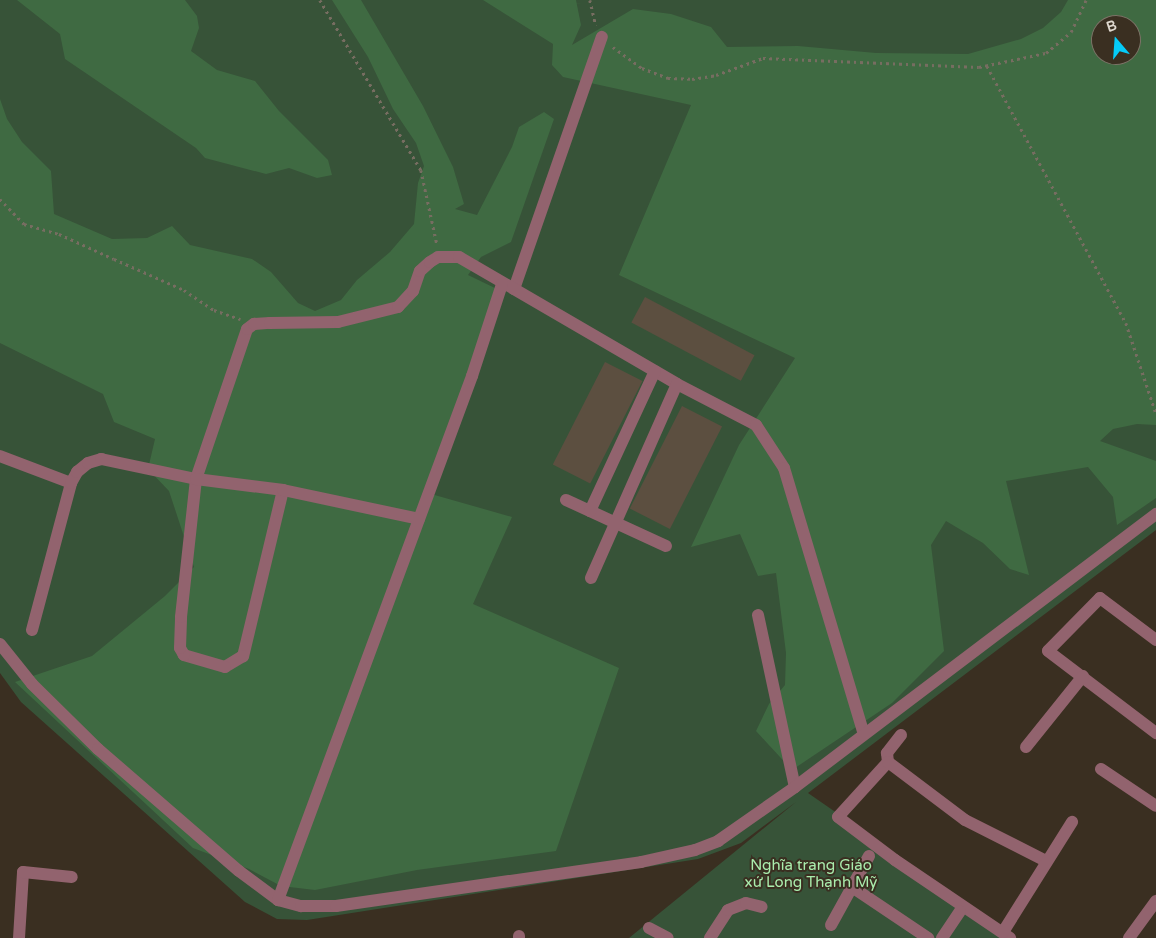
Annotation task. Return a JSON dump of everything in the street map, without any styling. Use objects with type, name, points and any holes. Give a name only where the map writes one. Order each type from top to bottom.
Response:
[{"type":"street","points":[[278,900],[472,376],[602,37]]},
{"type":"street","points":[[283,490],[243,656],[225,667],[184,655],[180,648],[196,479],[247,329],[254,324],[338,322],[398,307],[413,291],[420,272],[438,257],[459,257],[677,384],[756,425],[784,468],[864,734]]},
{"type":"street","points":[[590,511],[655,371]]},
{"type":"street","points":[[592,578],[677,384]]},
{"type":"street","points":[[0,456],[71,483]]},
{"type":"street","points":[[32,630],[71,483],[77,472],[88,463],[101,459],[196,479],[283,490],[419,519]]},
{"type":"street","points":[[566,500],[666,546]]},
{"type":"street","points":[[0,644],[32,684],[98,749],[239,872],[278,900],[301,906],[336,906],[641,862],[695,850],[718,841],[795,787],[1156,514]]},
{"type":"street","points":[[1156,640],[1100,598],[1048,651],[1083,676],[1156,734]]},
{"type":"street","points":[[758,615],[795,787]]},
{"type":"street","points":[[1026,747],[1083,676]]},
{"type":"street","points":[[902,735],[887,753],[888,762],[965,820],[1046,861]]},
{"type":"street","points":[[888,762],[838,817],[894,860],[1007,935],[1046,861],[1072,822]]},
{"type":"street","points":[[1101,768],[1156,806]]},
{"type":"street","points":[[831,924],[869,856]]},
{"type":"street","points":[[19,938],[23,872],[72,877]]},
{"type":"street","points":[[852,887],[928,938]]},
{"type":"street","points":[[1129,938],[1156,901]]},
{"type":"street","points":[[710,938],[728,910],[746,903],[762,907]]},
{"type":"street","points":[[942,938],[960,911]]},
{"type":"street","points":[[649,928],[668,938]]},
{"type":"path","points":[[320,0],[421,170],[433,217],[438,257]]},
{"type":"path","points":[[590,0],[602,37],[642,68],[668,78],[716,75],[763,58],[987,66],[1046,53],[1071,32],[1086,0]]},
{"type":"path","points":[[987,66],[1126,324],[1156,413]]},
{"type":"path","points":[[0,199],[24,224],[59,234],[184,290],[214,310],[254,324]]},
{"type":"green space","name":"Nghĩa trang Giáo xứ Long Thạnh Mỹ","points":[[0,0],[1156,0],[1156,530],[808,793],[1010,933],[1013,938],[629,938],[796,802],[741,843],[698,859],[307,920],[277,919],[245,902],[21,702],[0,673]]},
{"type":"green space","points":[[17,0],[185,0],[197,16],[199,28],[191,51],[217,70],[255,81],[279,111],[328,160],[332,175],[317,178],[289,168],[266,174],[205,158],[196,148],[65,59],[60,34]]},
{"type":"green space","points":[[332,0],[361,0],[423,106],[453,167],[464,204],[455,209],[477,215],[512,147],[519,127],[544,112],[554,119],[511,242],[481,257],[468,275],[499,290],[424,492],[512,517],[473,604],[619,668],[556,851],[417,870],[315,890],[281,886],[249,869],[193,848],[15,682],[92,656],[165,596],[194,567],[169,491],[148,469],[155,439],[114,422],[103,394],[0,343],[0,99],[7,119],[22,142],[51,171],[54,214],[112,239],[147,238],[172,226],[190,245],[252,259],[271,272],[298,303],[315,311],[341,300],[357,280],[390,252],[414,224],[418,183],[424,166],[416,143],[393,109],[368,57]]},
{"type":"green space","points":[[483,0],[576,0],[581,25],[572,45],[633,9],[671,14],[711,27],[727,47],[798,46],[876,53],[968,54],[1021,39],[1043,28],[1061,12],[1068,0],[1156,0],[1156,425],[1137,424],[1113,429],[1100,441],[1156,461],[1156,498],[1117,525],[1113,497],[1088,467],[1006,481],[1029,575],[1010,569],[983,543],[946,521],[931,545],[944,651],[892,703],[792,770],[756,731],[769,704],[785,685],[786,653],[776,573],[758,576],[740,534],[691,547],[739,445],[795,358],[619,275],[691,105],[563,77],[552,65],[553,44]]},
{"type":"building","points":[[645,297],[754,355],[741,381],[631,323]]},
{"type":"building","points":[[605,362],[642,381],[590,484],[553,464]]},
{"type":"building","points":[[682,406],[722,426],[670,529],[630,508]]}]
